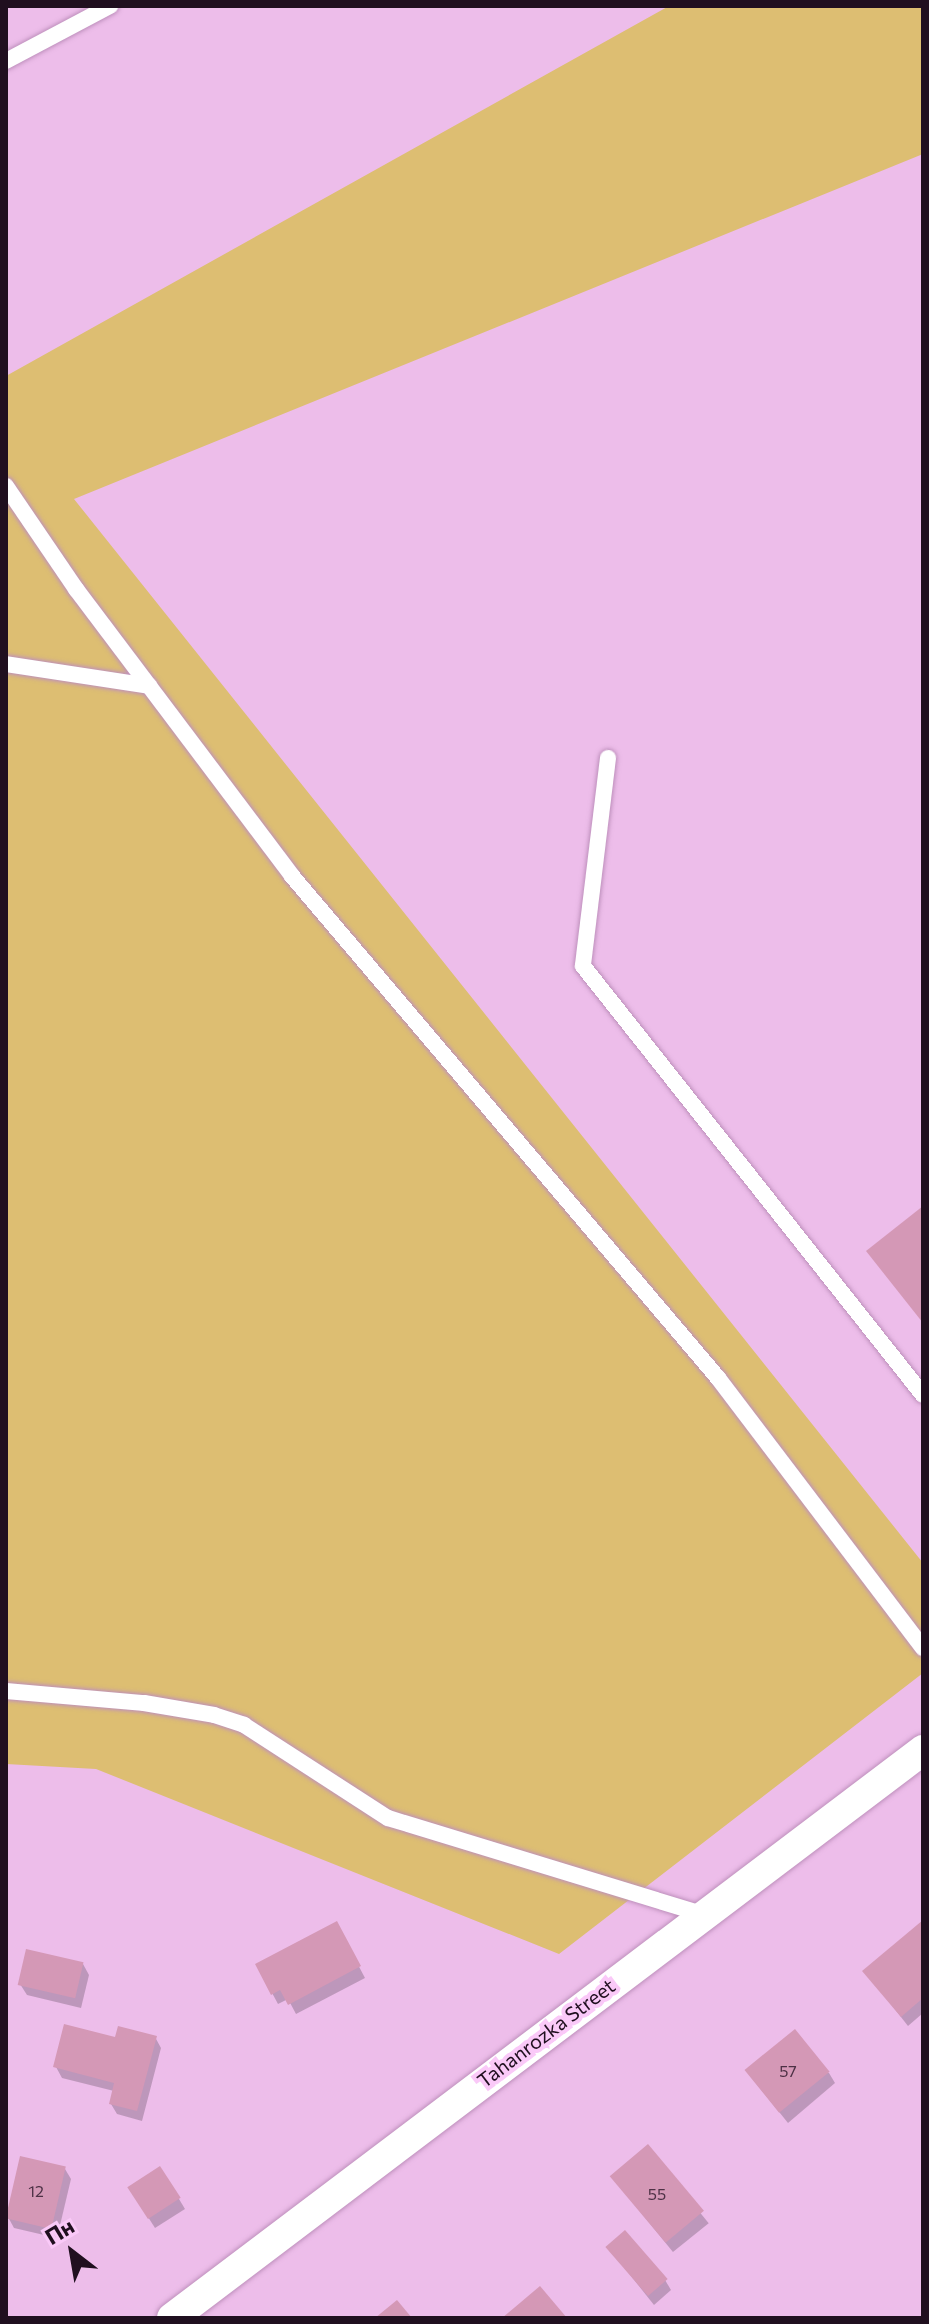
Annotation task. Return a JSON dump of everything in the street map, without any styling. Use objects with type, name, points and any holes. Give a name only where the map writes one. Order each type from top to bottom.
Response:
[{"type":"street","name":"Tahanrozka Street","points":[[172,2318],[702,1914],[923,1750]]},
{"type":"lane","points":[[6,61],[110,6]]},
{"type":"lane","points":[[6,486],[149,686],[292,876],[718,1378],[923,1648]]},
{"type":"lane","points":[[6,664],[149,686]]},
{"type":"lane","points":[[608,758],[583,966],[923,1395]]},
{"type":"lane","points":[[6,1691],[144,1703],[214,1715],[244,1725],[388,1818],[417,1830],[702,1914]]},
{"type":"shaded area","points":[[669,6],[923,6],[923,154],[74,499],[923,1563],[923,1673],[559,1954],[96,1769],[6,1764],[6,376]]},
{"type":"building","points":[[923,1206],[923,1323],[866,1251]]},
{"type":"building","points":[[923,1920],[923,1998],[901,2017],[862,1971]]},
{"type":"building","points":[[337,1921],[361,1966],[288,2005],[280,1990],[271,1995],[255,1964]]},
{"type":"building","points":[[26,1949],[83,1962],[75,1998],[18,1985]]},
{"type":"building","points":[[64,2024],[115,2037],[118,2026],[157,2036],[137,2111],[109,2104],[114,2083],[53,2067]]},
{"type":"building","points":[[795,2029],[830,2072],[779,2113],[744,2070]]},
{"type":"building","points":[[648,2144],[704,2211],[666,2243],[610,2176]]},
{"type":"building","points":[[20,2156],[66,2167],[51,2229],[6,2218]]},
{"type":"building","points":[[160,2166],[181,2198],[148,2219],[127,2187]]},
{"type":"building","points":[[625,2230],[668,2279],[648,2296],[605,2247]]},
{"type":"building","points":[[540,2286],[567,2318],[502,2318]]},
{"type":"building","points":[[397,2300],[412,2318],[375,2318]]}]
